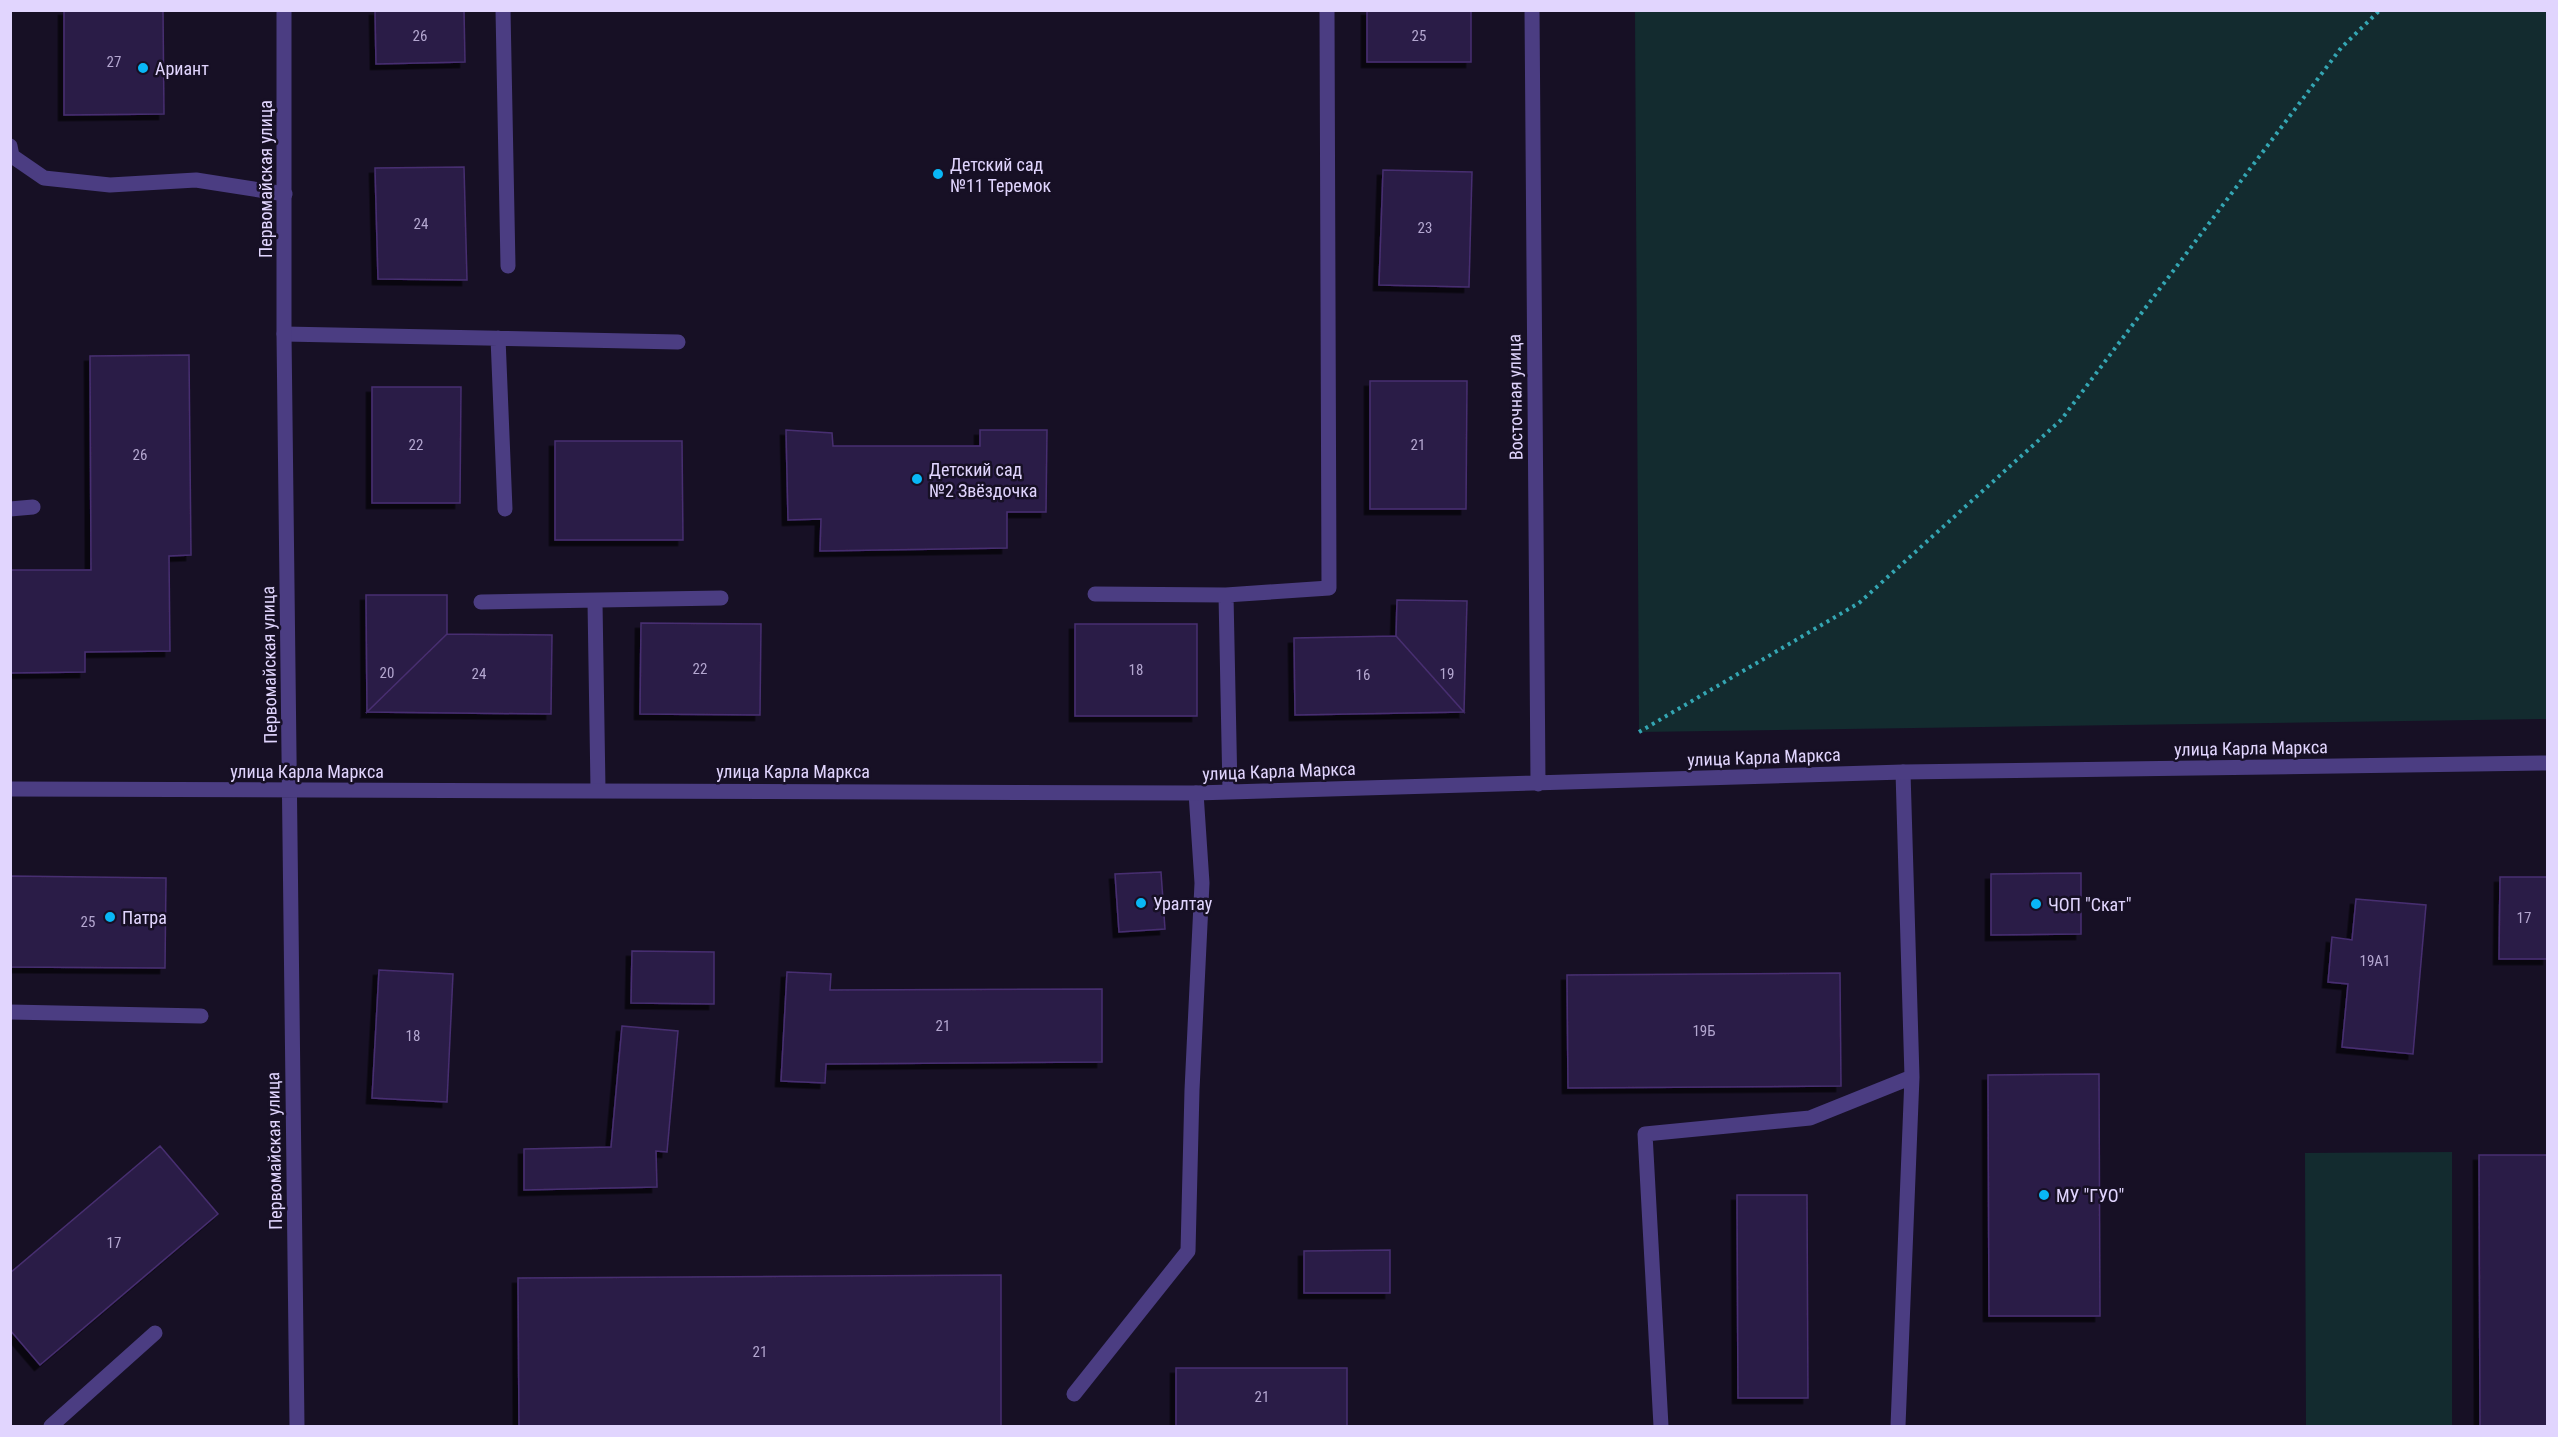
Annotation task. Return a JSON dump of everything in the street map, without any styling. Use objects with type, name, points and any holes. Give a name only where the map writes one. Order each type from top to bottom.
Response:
[{"type":"street","name":"Первомайская улица","points":[[284,10],[284,334],[297,1426]]},
{"type":"street","points":[[503,10],[508,266]]},
{"type":"street","points":[[1095,594],[1226,594],[1329,588],[1327,10]]},
{"type":"street","name":"Восточная улица","points":[[1532,10],[1538,784]]},
{"type":"street","points":[[10,146],[12,156],[44,178],[110,185],[196,180],[285,194]]},
{"type":"street","points":[[284,334],[678,342]]},
{"type":"street","points":[[498,338],[505,509]]},
{"type":"street","points":[[10,509],[33,507]]},
{"type":"street","points":[[1226,594],[1230,791]]},
{"type":"street","points":[[481,602],[596,602],[721,598]]},
{"type":"street","points":[[596,602],[598,789]]},
{"type":"street","name":"улица Карла Маркса","points":[[10,789],[290,792],[598,789],[1196,793],[1903,772],[2547,763]]},
{"type":"street","points":[[1898,1426],[1912,1077],[1903,772]]},
{"type":"street","points":[[1074,1394],[1188,1251],[1192,1090],[1202,882],[1196,793]]},
{"type":"street","points":[[10,1012],[201,1016]]},
{"type":"street","points":[[1661,1426],[1645,1134],[1810,1118],[1912,1077]]},
{"type":"street","points":[[51,1426],[155,1333]]},
{"type":"path","points":[[1639,732],[1859,603],[2061,420],[2341,48],[2380,10]]},
{"type":"green space","points":[[1635,11],[2547,11],[2547,719],[1639,732]]},
{"type":"green space","points":[[2452,1152],[2452,1426],[2306,1426],[2305,1153]]},
{"type":"building","points":[[64,10],[163,10],[164,114],[64,115]]},
{"type":"building","points":[[375,10],[464,10],[465,62],[376,64]]},
{"type":"building","points":[[1367,10],[1471,10],[1471,62],[1367,62]]},
{"type":"building","points":[[464,167],[467,280],[378,279],[375,168]]},
{"type":"building","points":[[1383,170],[1472,172],[1469,287],[1379,285]]},
{"type":"building","points":[[189,355],[191,555],[169,556],[170,651],[85,652],[85,672],[10,673],[10,570],[91,570],[90,356]]},
{"type":"building","points":[[1370,381],[1467,381],[1466,509],[1370,509]]},
{"type":"building","points":[[372,387],[461,387],[460,503],[372,503]]},
{"type":"building","name":"Детский сад №2 Звёздочка","points":[[786,430],[832,433],[833,446],[980,446],[980,430],[1047,430],[1046,512],[1007,512],[1007,548],[820,551],[821,519],[788,520]]},
{"type":"building","points":[[555,441],[682,441],[683,540],[555,540]]},
{"type":"building","points":[[366,595],[447,595],[447,634],[367,712]]},
{"type":"building","points":[[1397,600],[1467,601],[1464,712],[1396,636]]},
{"type":"building","points":[[641,623],[761,624],[760,715],[640,714]]},
{"type":"building","points":[[1075,624],[1197,624],[1197,716],[1075,716]]},
{"type":"building","points":[[447,634],[552,635],[551,714],[367,712]]},
{"type":"building","points":[[1396,636],[1464,712],[1295,715],[1294,638]]},
{"type":"building","points":[[1161,872],[1165,929],[1119,932],[1115,874]]},
{"type":"building","name":"ЧОП \"Скат\"","points":[[2081,873],[2081,934],[1991,935],[1991,874]]},
{"type":"building","points":[[10,876],[166,878],[165,968],[10,967]]},
{"type":"building","points":[[2500,877],[2548,877],[2548,959],[2499,959]]},
{"type":"building","points":[[2356,899],[2426,905],[2413,1054],[2342,1047],[2348,984],[2328,982],[2332,937],[2352,940]]},
{"type":"building","points":[[632,951],[714,952],[714,1004],[631,1003]]},
{"type":"building","points":[[379,970],[453,974],[447,1102],[372,1098]]},
{"type":"building","points":[[787,972],[831,974],[830,990],[1102,989],[1102,1062],[826,1064],[825,1083],[781,1081]]},
{"type":"building","points":[[1840,973],[1841,1086],[1568,1088],[1567,975]]},
{"type":"building","points":[[622,1026],[678,1031],[667,1152],[656,1151],[657,1187],[524,1190],[524,1149],[611,1147]]},
{"type":"building","name":"МУ \"ГУО\"","points":[[2099,1074],[2100,1316],[1989,1316],[1988,1075]]},
{"type":"building","points":[[160,1146],[218,1214],[40,1365],[10,1330],[10,1273]]},
{"type":"building","points":[[2479,1155],[2548,1155],[2548,1426],[2480,1426]]},
{"type":"building","points":[[1737,1195],[1807,1195],[1808,1398],[1738,1398]]},
{"type":"building","points":[[1390,1250],[1390,1293],[1304,1293],[1304,1251]]},
{"type":"building","points":[[1001,1275],[1001,1426],[519,1426],[518,1278]]},
{"type":"building","points":[[1176,1368],[1347,1368],[1347,1426],[1176,1426]]},
{"type":"place","name":"Ариант","points":[[143,68]]},
{"type":"place","name":"Детский сад №11 Теремок","points":[[938,174]]},
{"type":"place","name":"Детский сад №2 Звёздочка","points":[[917,479]]},
{"type":"place","name":"Уралтау","points":[[1141,903]]},
{"type":"place","name":"ЧОП \"Скат\"","points":[[2036,904]]},
{"type":"place","name":"Патра","points":[[110,917]]},
{"type":"place","name":"МУ \"ГУО\"","points":[[2044,1195]]}]
